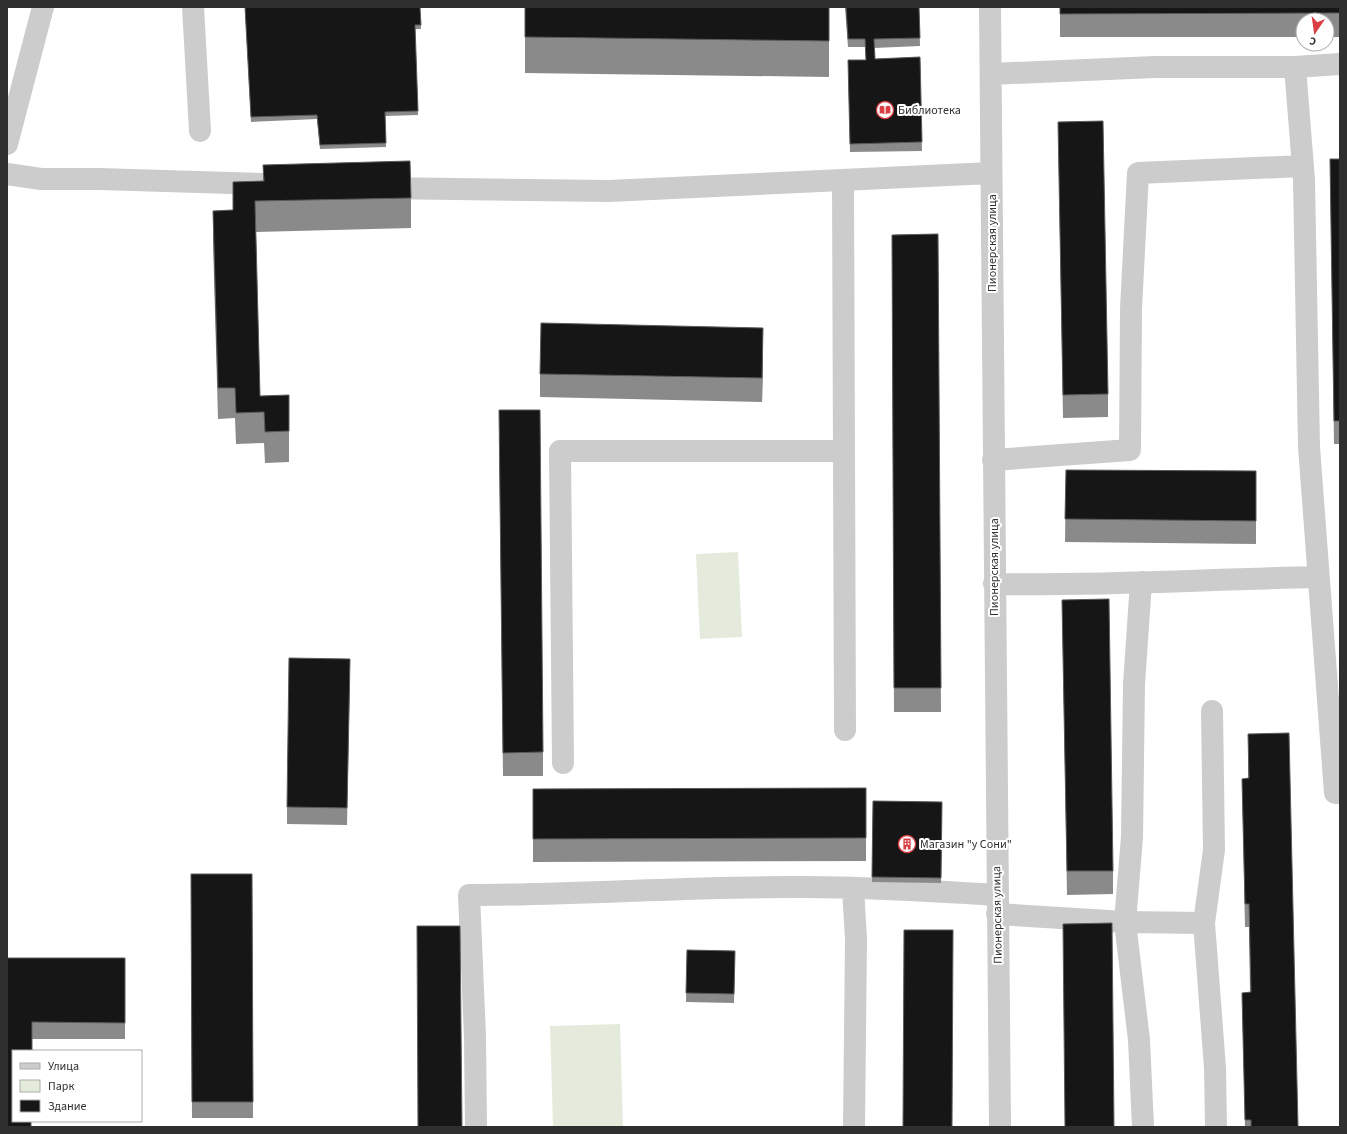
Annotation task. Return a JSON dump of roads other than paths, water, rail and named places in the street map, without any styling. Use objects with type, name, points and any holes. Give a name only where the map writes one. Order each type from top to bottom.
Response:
[{"type":"street","points":[[7,144],[43,7]]},
{"type":"street","points":[[193,7],[200,131]]},
{"type":"street","name":"Пионерская улица","points":[[990,7],[1000,1127]]},
{"type":"street","points":[[991,74],[1155,67],[1295,67],[1340,64]]},
{"type":"street","points":[[1295,67],[1303,166],[1308,447],[1318,577],[1332,665],[1335,793],[1340,793]]},
{"type":"street","points":[[993,460],[1130,450],[1131,309],[1138,173],[1303,166]]},
{"type":"street","points":[[363,187],[609,191],[991,173]]},
{"type":"street","points":[[7,174],[41,179],[99,179],[286,185]]},
{"type":"street","points":[[843,181],[845,730]]},
{"type":"street","points":[[563,763],[560,451],[844,451]]},
{"type":"street","points":[[994,584],[1062,586],[1141,582],[1318,577]]},
{"type":"street","points":[[1141,582],[1134,684],[1132,837],[1126,922],[1139,1040],[1143,1127]]},
{"type":"street","points":[[1212,711],[1214,850],[1204,923],[1215,1068],[1216,1127]]},
{"type":"street","points":[[853,888],[856,939],[854,1127]]},
{"type":"street","points":[[476,1127],[475,1037],[469,895],[550,895],[686,889],[910,889],[997,905],[1126,922],[1204,923]]},
{"type":"place","name":"Библиотека","points":[[885,110]]},
{"type":"place","name":"Магазин \"у Сони\"","points":[[907,844]]}]
